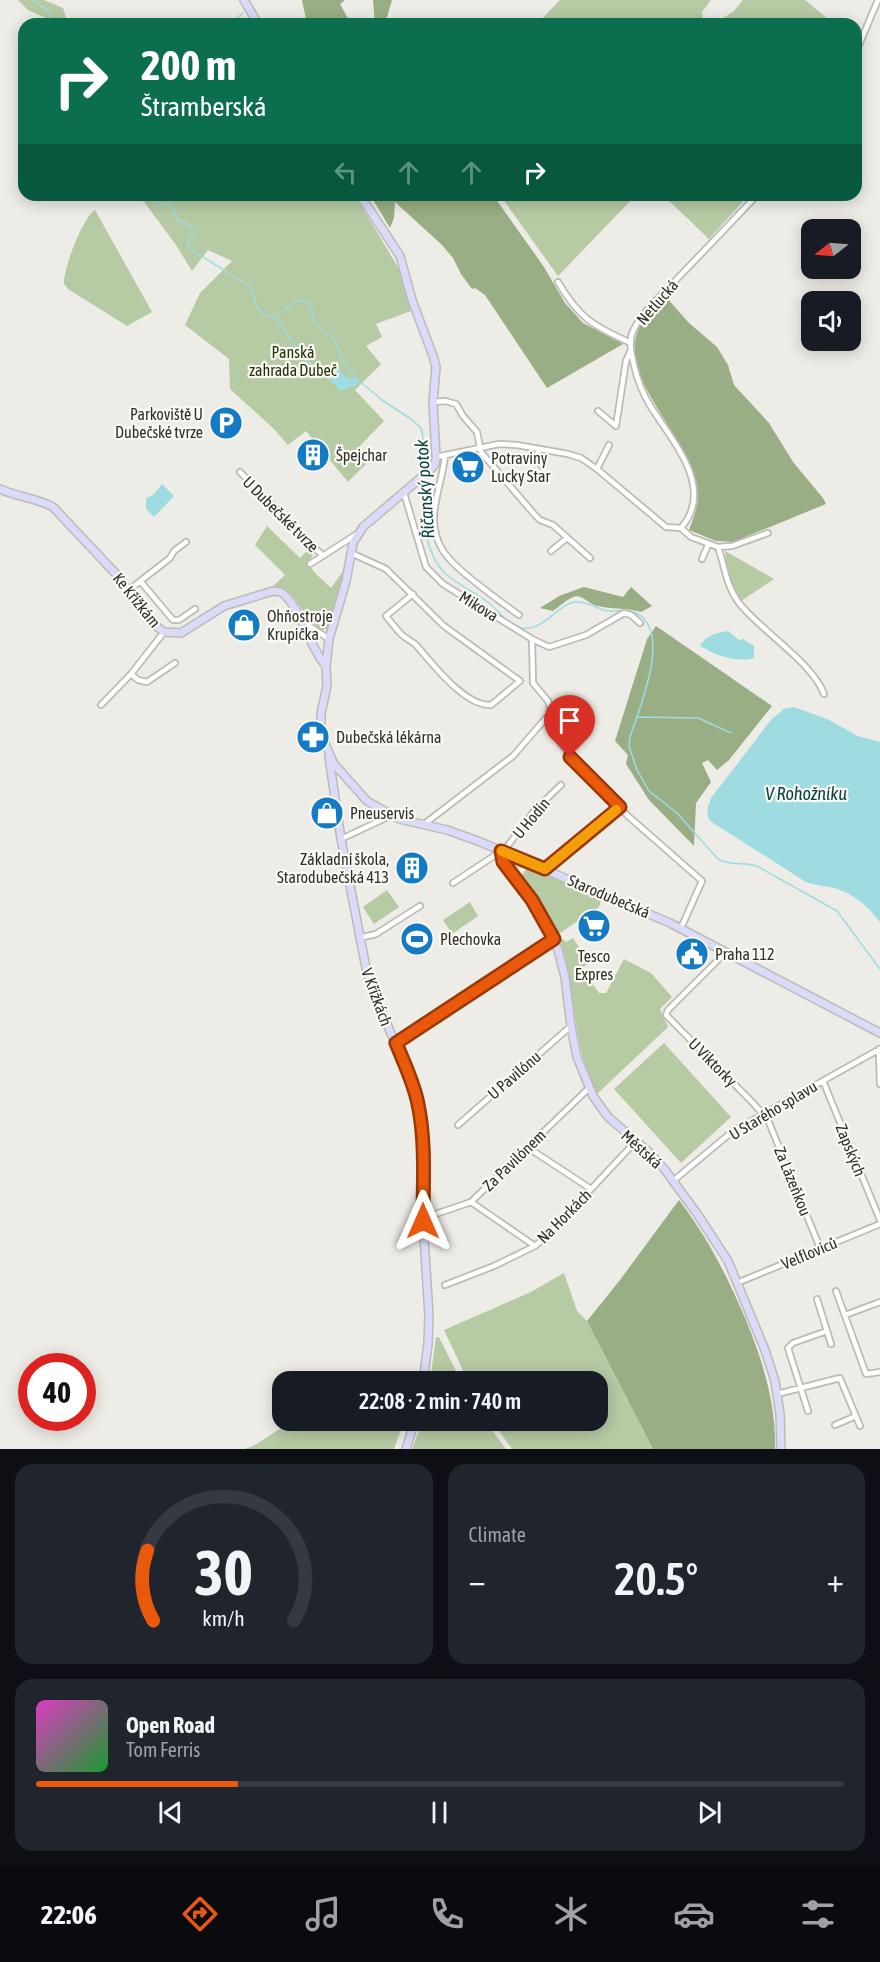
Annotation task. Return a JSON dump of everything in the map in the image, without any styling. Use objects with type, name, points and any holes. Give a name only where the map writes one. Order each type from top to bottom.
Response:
[{"type":"street","points":[[244,0],[254,18]]},
{"type":"street","points":[[862,38],[878,0]]},
{"type":"street","points":[[310,564],[357,534],[435,464],[433,402],[435,362],[412,300],[402,263],[391,241],[364,201]]},
{"type":"street","name":"Netlucká","points":[[681,528],[692,510],[693,484],[687,465],[650,405],[637,378],[630,351],[633,329],[655,302],[751,201]]},
{"type":"street","points":[[558,282],[584,319],[631,343]]},
{"type":"street","points":[[598,411],[616,426],[626,361],[630,351]]},
{"type":"street","points":[[433,402],[445,401],[456,404],[477,432],[481,452],[537,518],[553,525],[590,558]]},
{"type":"street","points":[[436,457],[498,444],[574,456],[597,469],[666,527],[681,528],[691,537],[708,545],[718,548],[732,546],[768,533]]},
{"type":"street","points":[[597,469],[609,445]]},
{"type":"street","points":[[539,449],[537,459],[542,466]]},
{"type":"street","name":"Mikova","points":[[445,456],[434,518],[436,534],[444,553],[458,570],[486,593],[519,615]]},
{"type":"street","name":"U Dubečské tvrze","points":[[240,472],[323,556]]},
{"type":"street","name":"Ke Křížkám","points":[[0,489],[41,501],[53,507],[129,590],[152,623],[164,632],[181,633],[224,606],[273,591],[285,594],[300,620]]},
{"type":"street","name":"Mikova","points":[[404,493],[425,563],[433,575],[443,584],[532,639]]},
{"type":"street","points":[[326,666],[329,639],[357,534]]},
{"type":"street","points":[[551,551],[567,538]]},
{"type":"street","points":[[129,590],[186,542]]},
{"type":"street","points":[[702,559],[708,545]]},
{"type":"street","points":[[718,548],[730,588],[740,603],[814,678],[824,694]]},
{"type":"street","points":[[351,553],[386,569],[413,594],[444,626],[520,681],[490,705],[481,704],[457,688],[413,643],[399,633],[386,616],[413,594]]},
{"type":"street","points":[[141,582],[173,620],[179,620],[195,609]]},
{"type":"street","points":[[423,825],[513,756],[552,713],[548,701],[533,683],[532,639],[549,647],[586,635],[624,613],[631,615],[640,624]]},
{"type":"street","points":[[300,620],[329,639]]},
{"type":"street","points":[[300,620],[314,650],[326,666]]},
{"type":"street","points":[[101,705],[131,674],[164,632]]},
{"type":"street","points":[[131,674],[138,680],[147,682],[175,663]]},
{"type":"street","name":"Starodubečská","points":[[326,666],[327,686],[321,722],[329,754],[344,777],[360,795],[390,816],[456,833],[681,928],[880,1033]]},
{"type":"street","points":[[546,718],[570,757],[620,807],[702,881],[681,928]]},
{"type":"street","name":"V Křížkách","points":[[329,754],[341,839],[359,938],[370,982],[412,1081],[422,1125],[423,1221],[429,1316],[424,1371]]},
{"type":"street","name":"U Hodin","points":[[453,883],[507,846],[534,811],[561,785]]},
{"type":"street","points":[[545,869],[620,807]]},
{"type":"street","points":[[341,839],[390,816]]},
{"type":"street","name":"Městská","points":[[501,851],[503,862],[532,900],[554,939],[565,977],[577,1057],[589,1088],[608,1118],[656,1159],[674,1181],[720,1248],[737,1283],[768,1358],[777,1395],[781,1449]]},
{"type":"street","points":[[359,938],[376,934],[420,906]]},
{"type":"street","points":[[396,1043],[554,939]]},
{"type":"street","name":"U Viktorky","points":[[726,952],[665,1014],[764,1114]]},
{"type":"street","name":"U Pavilónu","points":[[458,1125],[571,1026]]},
{"type":"street","points":[[880,1049],[880,1084]]},
{"type":"street","name":"U Starého splavu","points":[[674,1181],[733,1131],[880,1049]]},
{"type":"street","name":"Zapských","points":[[823,1080],[880,1222]]},
{"type":"street","name":"Za Pavilónem","points":[[430,1216],[471,1202],[589,1088]]},
{"type":"street","name":"Za Lázeňkou","points":[[764,1114],[820,1248]]},
{"type":"street","name":"Na Horkách","points":[[445,1285],[494,1266],[535,1246],[551,1232],[636,1141]]},
{"type":"street","points":[[527,1147],[591,1189]]},
{"type":"street","points":[[471,1202],[535,1246]]},
{"type":"street","name":"Velfloviců","points":[[737,1283],[880,1222]]},
{"type":"street","points":[[836,1291],[866,1374],[880,1372]]},
{"type":"street","points":[[817,1299],[831,1344]]},
{"type":"street","points":[[845,1315],[880,1302]]},
{"type":"street","points":[[808,1411],[788,1348],[793,1343],[827,1330]]},
{"type":"street","points":[[777,1395],[840,1378],[860,1426]]},
{"type":"street","points":[[835,1425],[856,1416]]},
{"type":"street","points":[[406,1449],[412,1431]]},
{"type":"green space","points":[[18,0],[44,0],[63,8],[66,18],[46,18],[28,10]]},
{"type":"green space","points":[[302,0],[345,0],[340,4],[348,18],[306,18]]},
{"type":"green space","points":[[373,0],[392,0],[387,18],[374,18]]},
{"type":"green space","points":[[560,0],[711,0],[702,12],[703,18],[543,18]]},
{"type":"green space","points":[[743,0],[805,0],[827,18],[723,18],[733,12]]},
{"type":"green space","name":"Panská zahrada Dubeč","points":[[143,201],[359,201],[399,269],[411,311],[376,324],[382,337],[366,346],[381,364],[355,390],[384,421],[358,448],[366,464],[348,482],[306,431],[288,445],[273,428],[230,389],[229,359],[185,325],[200,293],[232,261],[208,250],[192,271]]},
{"type":"green space","points":[[374,201],[497,201],[544,267],[565,303],[583,323],[623,344],[547,388],[485,295],[475,288],[472,289],[442,245],[395,202],[394,218],[390,228]]},
{"type":"green space","points":[[504,201],[630,201],[558,276]]},
{"type":"green space","points":[[669,201],[744,201],[709,239]]},
{"type":"green space","points":[[95,210],[152,312],[127,326],[68,289],[64,284],[75,244],[85,222]]},
{"type":"green space","points":[[666,297],[689,323],[717,347],[728,365],[734,385],[769,423],[793,462],[826,504],[733,542],[716,541],[689,530],[698,499],[695,478],[675,436],[649,394],[635,353],[639,328]]},
{"type":"green space","points":[[267,526],[300,558],[309,549],[313,552],[307,562],[331,588],[346,567],[341,591],[328,629],[322,630],[316,626],[286,590],[271,588],[285,575],[255,545]]},
{"type":"green space","points":[[725,551],[774,579],[741,601],[728,578]]},
{"type":"green space","points":[[584,587],[623,597],[631,587],[652,606],[641,612],[600,607],[576,596],[553,611],[540,608],[559,596]]},
{"type":"green space","points":[[656,626],[772,706],[729,760],[717,770],[708,760],[702,763],[711,782],[696,803],[694,846],[649,800],[626,764],[628,755],[615,741],[647,639]]},
{"type":"green space","points":[[528,867],[602,897],[599,907],[560,933],[554,932],[519,878]]},
{"type":"green space","points":[[387,890],[399,907],[374,924],[363,907]]},
{"type":"green space","points":[[470,902],[478,916],[452,934],[443,920]]},
{"type":"green space","points":[[573,938],[589,963],[582,968],[599,993],[606,993],[624,959],[651,973],[672,997],[660,1009],[668,1027],[597,1094],[578,1037],[560,940],[563,939],[566,942]]},
{"type":"green space","points":[[664,1043],[731,1117],[681,1163],[614,1089]]},
{"type":"green space","points":[[679,1200],[716,1258],[752,1336],[771,1399],[775,1449],[653,1449],[587,1321]]},
{"type":"green space","points":[[564,1273],[577,1311],[587,1321],[653,1449],[512,1449],[499,1431],[608,1431],[608,1371],[463,1371],[444,1330],[531,1292]]},
{"type":"green space","points":[[436,1337],[439,1337],[456,1371],[431,1371]]},
{"type":"green space","points":[[277,1431],[400,1431],[394,1449],[245,1449]]},
{"type":"green space","points":[[419,1431],[492,1431],[506,1449],[412,1449]]},
{"type":"water","points":[[335,363],[345,377],[356,379],[359,382],[357,385],[340,391],[316,369],[317,365],[324,368]]},
{"type":"water","points":[[162,484],[174,496],[154,517],[146,509],[146,498],[153,495]]},
{"type":"water","points":[[728,631],[739,640],[743,639],[754,646],[754,658],[740,660],[726,657],[700,646],[708,637]]},
{"type":"water","name":"V Rohožníku","points":[[794,707],[827,719],[858,736],[880,742],[880,922],[854,897],[834,888],[806,882],[708,818],[711,798],[771,720],[784,709]]},
{"type":"waterway","name":"Říčanský potok","points":[[32,0],[47,10],[50,18]]},
{"type":"waterway","points":[[237,18],[243,13]]},
{"type":"waterway","name":"Říčanský potok","points":[[155,201],[172,205],[177,220],[196,231],[188,241],[189,248],[249,286],[262,313],[275,317],[296,301],[307,301],[313,313],[314,323],[334,339],[344,363],[356,378],[421,428],[423,436],[421,473]]},
{"type":"waterway","points":[[275,317],[306,361],[317,367]]},
{"type":"waterway","name":"Říčanský potok","points":[[422,481],[426,531],[439,566],[452,579],[489,603],[512,624],[522,628],[537,626],[574,602],[609,611],[626,610],[636,613],[647,622],[652,636],[653,653],[646,690],[629,746],[637,770],[649,791],[677,813],[718,859],[757,866],[837,911],[880,969]]},
{"type":"waterway","points":[[637,717],[698,718],[731,733]]},
{"type":"slow traffic","points":[[502,851],[545,869],[616,810]]},
{"type":"place","name":"Parkoviště U Dubečské tvrze","points":[[226,423]]},
{"type":"place","name":"Špejchar","points":[[313,455]]},
{"type":"place","name":"Potraviny Lucky Star","points":[[468,467]]},
{"type":"place","name":"Ohňostroje Krupička","points":[[244,625]]},
{"type":"place","name":"Dubečská lékárna","points":[[313,737]]},
{"type":"place","name":"Pneuservis","points":[[327,813]]},
{"type":"place","name":"Základní škola, Starodubečská 413","points":[[412,868]]},
{"type":"place","name":"Tesco Expres","points":[[594,926]]},
{"type":"place","name":"Plechovka","points":[[417,939]]},
{"type":"place","name":"Praha 112","points":[[692,954]]},
{"type":"route","points":[[423,1221],[422,1125],[412,1081],[396,1043],[554,939],[532,900],[503,862],[501,851],[545,869],[620,807],[570,757]]}]
